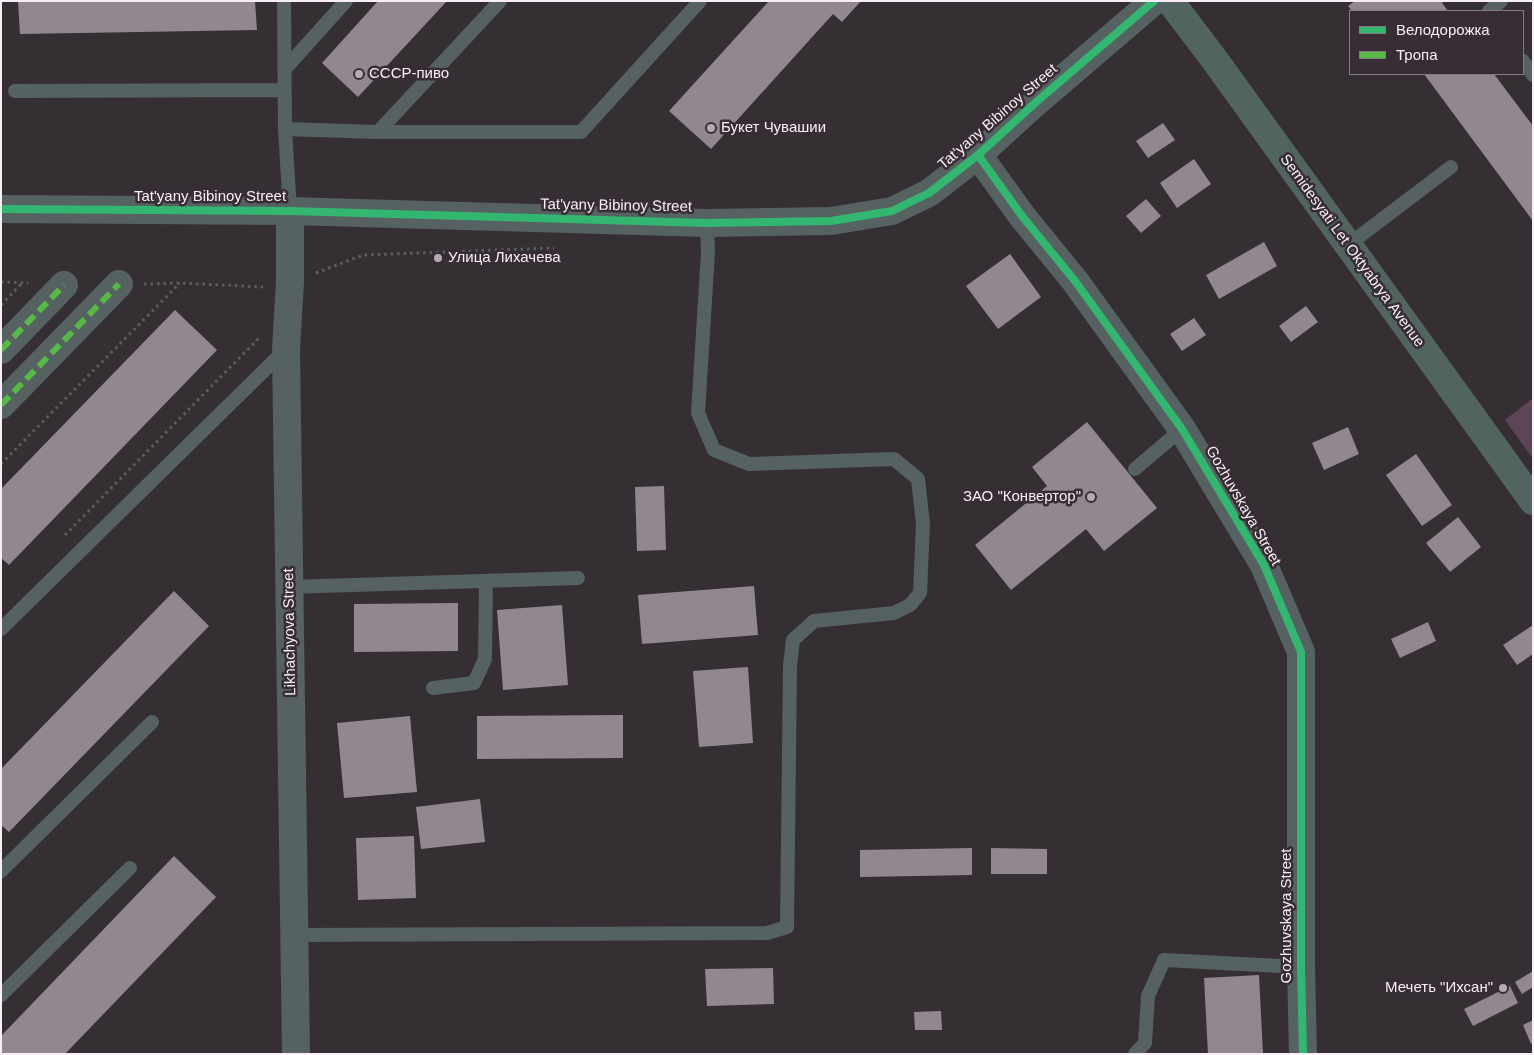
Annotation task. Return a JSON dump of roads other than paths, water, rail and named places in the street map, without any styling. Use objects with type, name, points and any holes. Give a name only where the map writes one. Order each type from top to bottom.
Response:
[{"type":"main road","name":"Semidesyati Let Oktyabrya Avenue","points":[[1170,1],[1214,59],[1533,501]]},
{"type":"street","name":"Tat'yany Bibinoy Street","points":[[1,209],[290,211],[707,222],[831,221],[892,210],[929,192],[978,155],[1154,1]]},
{"type":"street","name":"Gozhuvskaya Street","points":[[978,155],[1022,216],[1075,281],[1182,429],[1264,566],[1301,652],[1301,965],[1303,1054]]},
{"type":"street","name":"Likhachyova Street","points":[[290,211],[290,282],[286,348],[296,1054]]},
{"type":"street","points":[[1,405],[119,284]]},
{"type":"street","points":[[1,350],[64,285]]},
{"type":"lane","points":[[284,1],[285,129],[290,211]]},
{"type":"lane","points":[[284,70],[346,1]]},
{"type":"lane","points":[[378,132],[500,1]]},
{"type":"lane","points":[[285,129],[378,132],[581,132],[700,1]]},
{"type":"lane","points":[[1490,10],[1501,1]]},
{"type":"lane","points":[[1524,62],[1533,75]]},
{"type":"lane","points":[[15,92],[284,90]]},
{"type":"lane","points":[[1348,245],[1451,166]]},
{"type":"lane","points":[[294,936],[767,933],[787,927],[790,666],[793,640],[814,621],[894,614],[910,605],[920,593],[923,524],[918,480],[894,459],[749,464],[714,450],[698,413],[708,252],[707,222]]},
{"type":"lane","points":[[1,629],[286,348]]},
{"type":"lane","points":[[1135,469],[1182,429]]},
{"type":"lane","points":[[289,587],[578,578]]},
{"type":"lane","points":[[434,688],[474,683],[485,659],[486,581]]},
{"type":"lane","points":[[1,872],[152,722]]},
{"type":"lane","points":[[1,995],[130,868]]},
{"type":"lane","points":[[1134,1054],[1145,1043],[1148,996],[1164,960],[1282,966],[1301,965]]},
{"type":"place","name":"СССР-пиво","points":[[359,74]]},
{"type":"place","name":"Букет Чувашии","points":[[711,128]]},
{"type":"place","name":"Улица Лихачева","points":[[438,258]]},
{"type":"place","name":"ЗАО \"Конвертор\"","points":[[1091,497]]},
{"type":"place","name":"Мечеть \"Ихсан\"","points":[[1503,988]]}]
